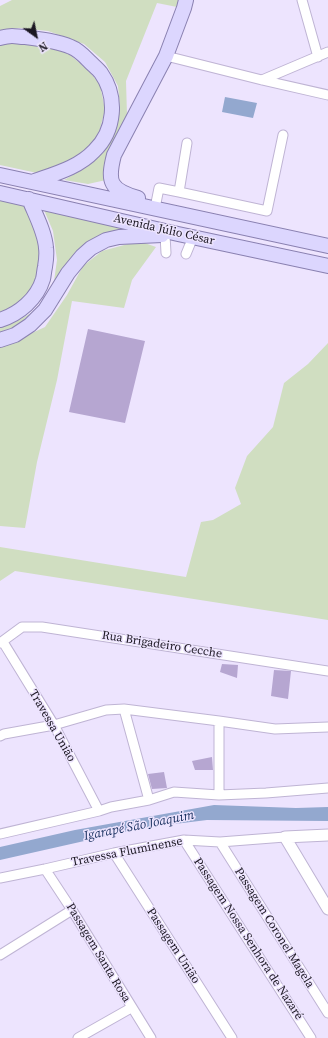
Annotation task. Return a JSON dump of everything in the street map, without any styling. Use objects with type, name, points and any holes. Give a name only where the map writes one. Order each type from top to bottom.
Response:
[{"type":"main road","points":[[186,0],[166,56],[114,155],[110,170],[111,182],[114,186],[127,195],[182,208],[202,219]]},
{"type":"main road","points":[[0,38],[13,36],[34,38],[72,47],[83,55],[101,73],[108,86],[112,104],[111,122],[104,139],[95,151],[75,165],[32,182]]},
{"type":"main road","name":"Avenida Júlio César","points":[[0,175],[328,246]]},
{"type":"main road","name":"Avenida Júlio César","points":[[0,193],[172,234],[193,237],[328,266]]},
{"type":"main road","points":[[0,320],[10,317],[24,308],[35,295],[43,280],[46,248],[29,199]]},
{"type":"main road","points":[[0,340],[15,335],[30,325],[46,310],[68,273],[82,256],[91,248],[106,240],[119,237],[172,234]]},
{"type":"street","points":[[302,0],[318,57]]},
{"type":"street","points":[[262,80],[328,52]]},
{"type":"street","points":[[166,56],[328,95]]},
{"type":"street","points":[[156,203],[159,188],[267,211],[283,134]]},
{"type":"street","points":[[179,192],[187,144]]},
{"type":"street","points":[[166,253],[172,234]]},
{"type":"street","points":[[186,254],[193,237]]},
{"type":"street","name":"Rua Brigadeiro Cecche","points":[[1,642],[22,627],[42,627],[328,671]]},
{"type":"street","name":"Travessa União","points":[[1,642],[54,725],[99,811]]},
{"type":"street","points":[[124,709],[149,800]]},
{"type":"street","points":[[0,736],[54,725],[106,710],[124,709],[219,720],[275,729],[328,727]]},
{"type":"street","points":[[219,720],[219,795]]},
{"type":"street","points":[[0,834],[111,807],[149,800],[174,792],[219,795],[328,788]]},
{"type":"street","name":"Travessa Fluminense","points":[[0,878],[114,853],[184,840],[220,842],[328,835]]},
{"type":"street","points":[[285,838],[328,909]]},
{"type":"street","name":"Passagem Nossa Senhora de Nazaré","points":[[184,840],[311,1038]]},
{"type":"street","name":"Passagem Coronel Magela","points":[[220,842],[328,1013]]},
{"type":"street","name":"Passagem União","points":[[114,853],[232,1038]]},
{"type":"street","name":"Passagem Santa Rosa","points":[[45,869],[151,1038]]},
{"type":"street","points":[[0,955],[72,910]]},
{"type":"street","points":[[78,1038],[131,1008]]},
{"type":"green space","points":[[12,0],[179,0],[177,7],[157,3],[126,81],[127,115],[106,180],[88,184],[64,180],[87,167],[104,152],[116,130],[120,107],[118,86],[105,62],[84,44],[48,31],[19,28],[0,31],[0,6]]},
{"type":"green space","points":[[7,41],[38,43],[64,50],[87,69],[100,84],[105,110],[98,136],[87,149],[64,165],[37,173],[0,165],[0,43]]},
{"type":"green space","points":[[0,199],[27,205],[43,254],[38,281],[23,302],[0,313]]},
{"type":"green space","points":[[44,210],[137,228],[112,231],[91,241],[54,291],[25,323],[0,332],[0,327],[15,322],[33,312],[46,298],[54,281],[57,260],[53,231]]},
{"type":"green space","points":[[139,241],[156,247],[132,280],[124,308],[72,301],[57,380],[37,462],[25,528],[0,526],[0,346],[6,345],[45,327],[67,295],[83,266],[102,251]]},
{"type":"green space","points":[[328,343],[328,620],[15,571],[0,581],[0,547],[186,577],[201,522],[213,520],[241,504],[235,488],[247,456],[273,427],[284,383],[308,364]]},
{"type":"water","points":[[225,97],[257,103],[253,118],[222,112]]},
{"type":"water","name":"Igarapé São Joaquim","points":[[214,805],[296,808],[328,807],[328,821],[207,820],[142,828],[0,860],[0,847],[75,830]]},
{"type":"building","points":[[88,329],[145,341],[125,423],[69,412]]},
{"type":"building","points":[[222,664],[238,665],[237,678],[220,672]]},
{"type":"building","points":[[274,670],[291,671],[288,699],[271,696]]},
{"type":"building","points":[[212,757],[213,770],[195,770],[192,761]]},
{"type":"building","points":[[164,772],[167,788],[152,789],[148,774]]}]
